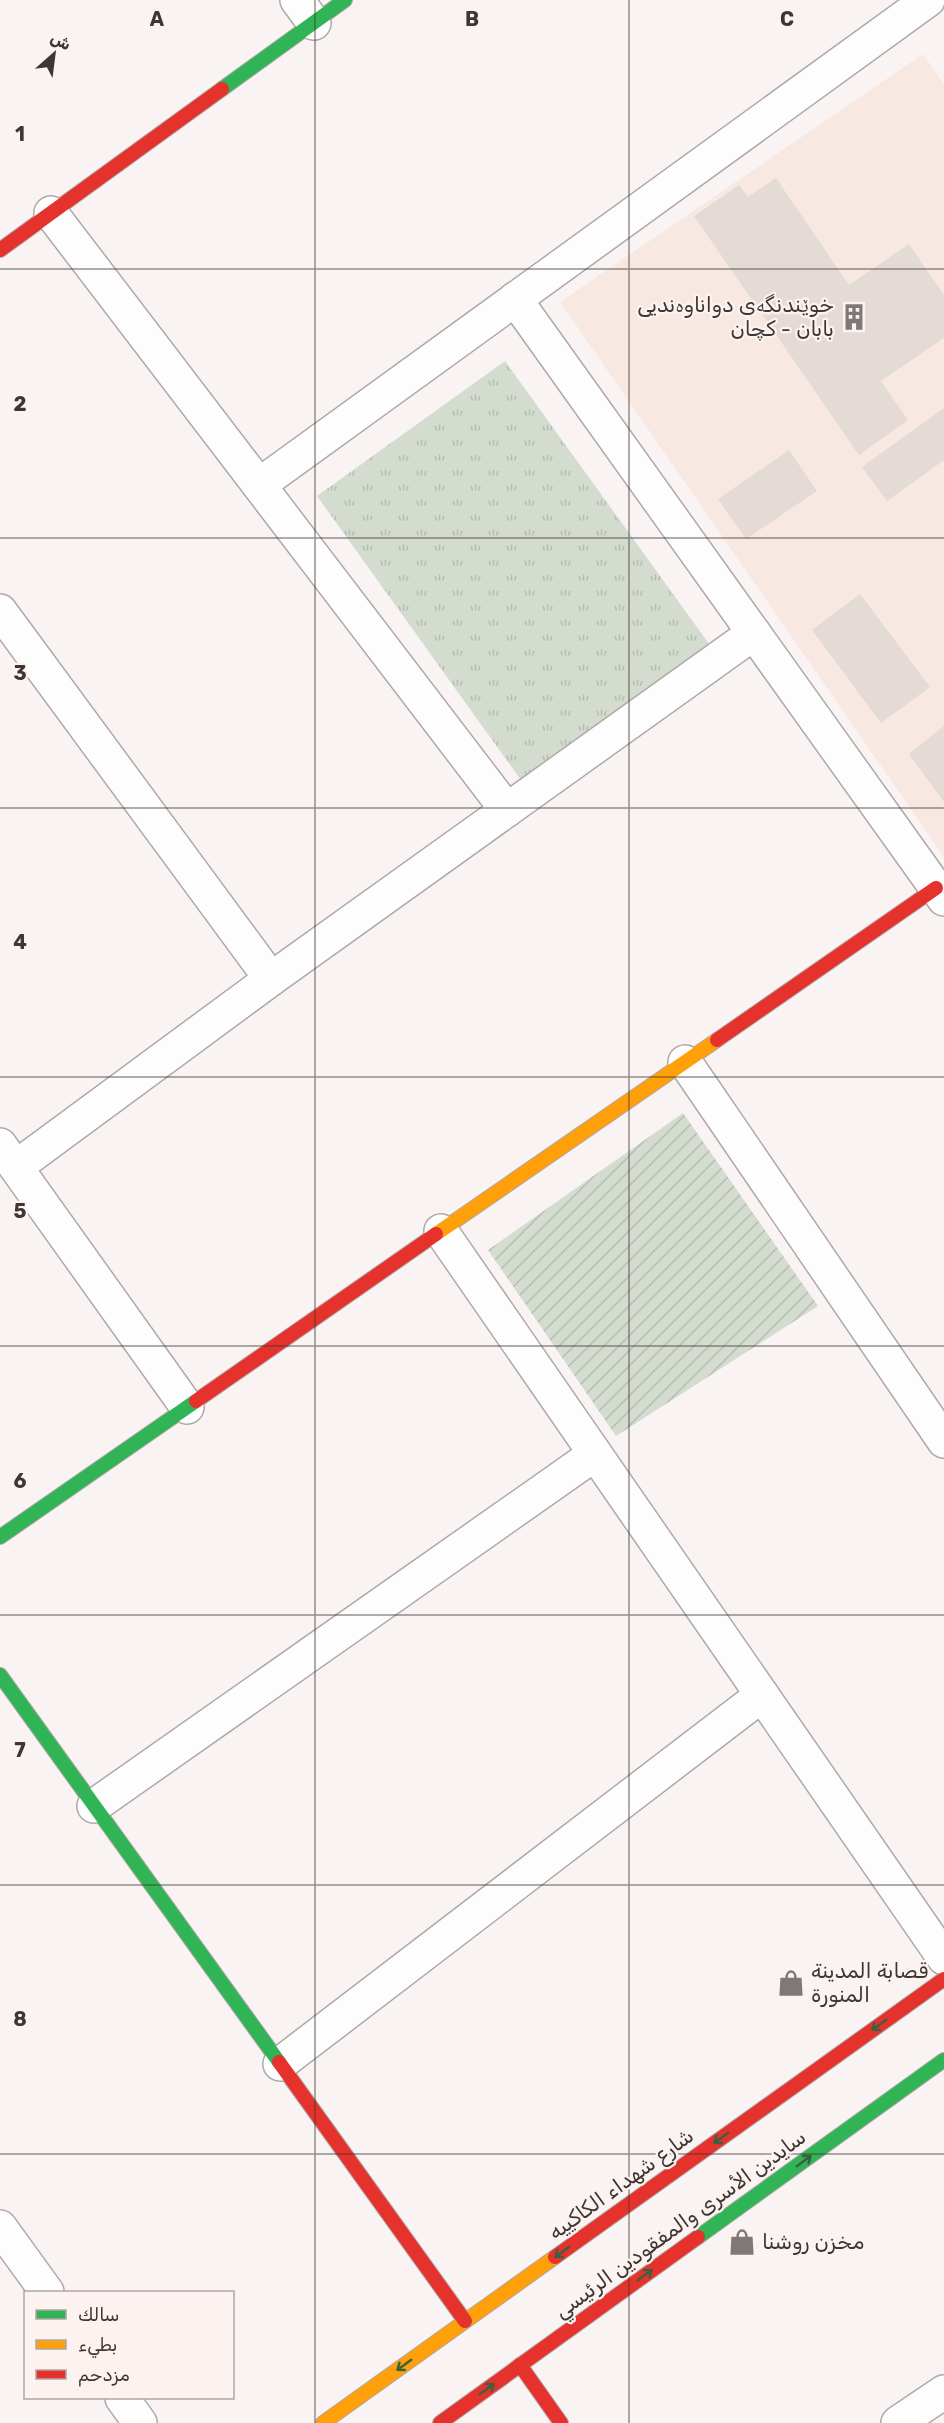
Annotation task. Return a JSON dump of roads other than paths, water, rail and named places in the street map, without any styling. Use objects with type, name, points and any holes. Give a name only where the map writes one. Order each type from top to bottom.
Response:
[{"type":"street","points":[[0,250],[51,213],[305,11],[345,0]]},
{"type":"street","points":[[259,485],[928,0]]},
{"type":"street","points":[[51,213],[507,810]]},
{"type":"street","points":[[0,1537],[685,1062],[940,894],[515,300]]},
{"type":"street","points":[[0,610],[271,979]]},
{"type":"street","points":[[187,1407],[8,1156],[271,979],[754,633]]},
{"type":"street","points":[[685,1062],[944,1441]]},
{"type":"street","points":[[441,1232],[944,1958]]},
{"type":"street","points":[[94,1806],[595,1454]]},
{"type":"street","points":[[0,1675],[465,2321]]},
{"type":"street","points":[[280,2064],[762,1695]]},
{"type":"street","name":"شارع شهداء الكاكييه","points":[[323,2423],[944,1978]]},
{"type":"street","name":"سايدين الأسرى والمفقودين الرئيسي","points":[[440,2423],[944,2060]]},
{"type":"street","points":[[0,2227],[46,2291]]},
{"type":"street","points":[[520,2365],[561,2423]]},
{"type":"street","points":[[898,2423],[944,2392]]},
{"type":"street","points":[[123,2399],[140,2423]]},
{"type":"place","name":"خوێندنگەی دواناوەندیی بابان - کچان","points":[[854,317]]},
{"type":"place","name":"قصابة المدينة المنورة","points":[[791,1983]]},
{"type":"place","name":"مخزن روشنا","points":[[742,2242]]}]
